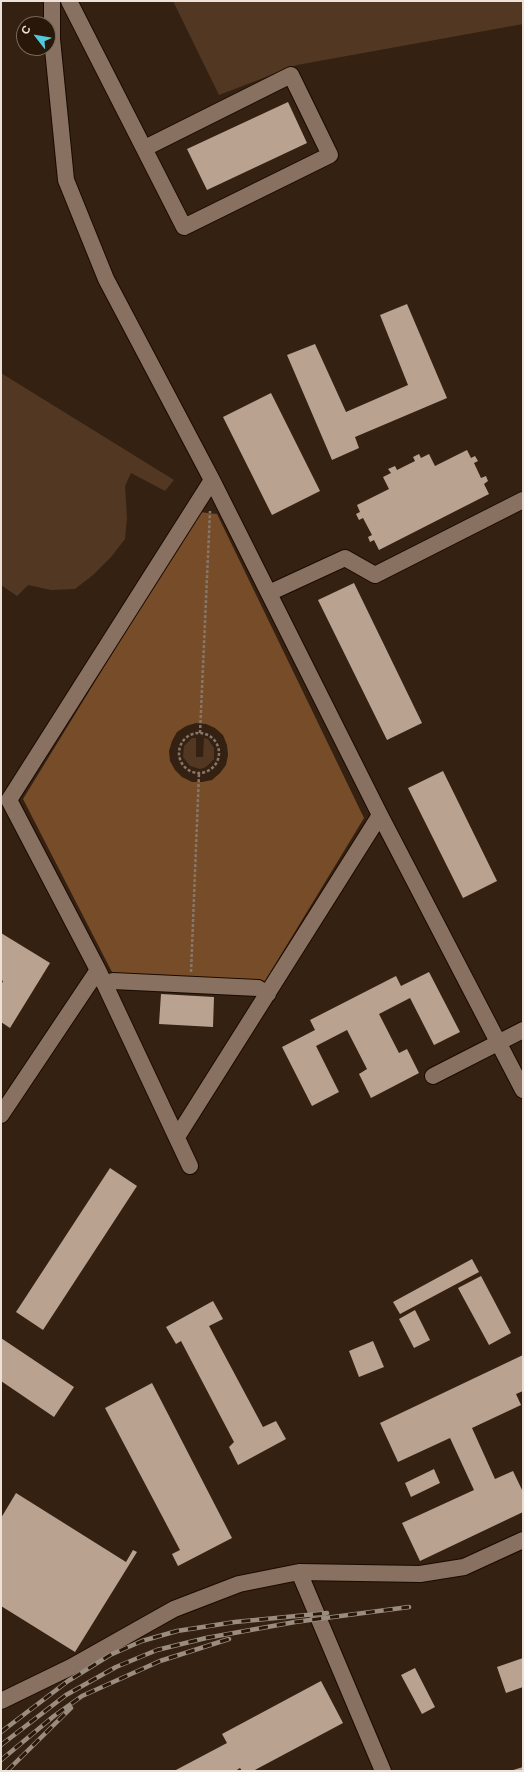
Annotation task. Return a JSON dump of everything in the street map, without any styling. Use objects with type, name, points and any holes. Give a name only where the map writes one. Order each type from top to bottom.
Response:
[{"type":"lane","points":[[52,1],[52,39],[66,180],[106,279],[212,480],[380,815],[523,1090]]},
{"type":"lane","points":[[69,1],[184,227],[330,155],[291,75],[145,148]]},
{"type":"lane","points":[[190,1166],[98,970],[5,797],[212,480]]},
{"type":"lane","points":[[269,593],[345,558],[375,575],[523,500]]},
{"type":"lane","points":[[177,1137],[380,815]]},
{"type":"lane","points":[[1,1115],[98,970]]},
{"type":"lane","points":[[105,985],[113,981],[190,984],[258,988],[268,994]]},
{"type":"lane","points":[[433,1076],[523,1030]]},
{"type":"lane","points":[[1,1702],[71,1667],[174,1608],[239,1584],[299,1572],[420,1574],[464,1567],[523,1540]]},
{"type":"lane","points":[[299,1572],[383,1771]]},
{"type":"path","points":[[200,733],[210,508]]},
{"type":"path","points":[[200,733],[210,736],[215,741],[219,754],[214,767],[208,771],[199,773],[187,770],[182,765],[178,751],[184,739],[190,734],[200,733]]},
{"type":"path","points":[[190,984],[199,773]]},
{"type":"shaded area","points":[[173,1],[523,1],[523,24],[297,65],[219,95]]},
{"type":"shaded area","points":[[1,373],[174,480],[165,491],[131,473],[125,486],[127,518],[125,539],[111,557],[93,575],[75,589],[51,590],[28,585],[17,596],[1,585]]},
{"type":"shaded area","points":[[199,512],[217,514],[364,818],[265,981],[113,974],[23,799]],"holes":[[[196,723],[206,724],[215,728],[223,735],[227,745],[228,755],[226,765],[212,780],[192,782],[182,777],[175,770],[170,761],[169,751],[177,732],[186,726]]]},
{"type":"shaded area","points":[[192,738],[196,738],[196,757],[203,757],[204,738],[208,739],[214,748],[214,759],[206,767],[200,769],[190,766],[183,757],[184,746]]},
{"type":"building","points":[[288,102],[307,143],[207,190],[187,149]]},
{"type":"building","points":[[407,304],[447,398],[355,437],[359,448],[332,460],[287,355],[315,344],[346,412],[408,385],[380,315]]},
{"type":"building","points":[[271,393],[320,491],[272,515],[223,417]]},
{"type":"building","points":[[467,450],[471,458],[475,456],[478,461],[474,463],[481,478],[486,476],[488,481],[484,484],[489,494],[379,550],[374,540],[370,542],[368,537],[372,535],[363,518],[359,520],[356,514],[360,512],[357,505],[389,489],[383,477],[391,473],[388,469],[395,466],[397,470],[415,461],[413,457],[419,454],[421,458],[429,454],[435,466]]},
{"type":"building","points":[[354,583],[422,723],[387,740],[318,600]]},
{"type":"building","points":[[443,771],[497,881],[463,898],[408,788]]},
{"type":"building","points":[[1,933],[50,963],[10,1028],[1,1022],[1,985],[3,981],[1,980]]},
{"type":"building","points":[[429,972],[460,1032],[434,1045],[410,998],[379,1014],[399,1053],[407,1049],[419,1073],[371,1098],[359,1074],[367,1069],[347,1030],[316,1046],[339,1092],[312,1106],[282,1047],[315,1030],[310,1020],[396,976],[401,986]]},
{"type":"building","points":[[161,994],[214,997],[213,1027],[159,1024]]},
{"type":"building","points":[[110,1168],[137,1186],[43,1330],[16,1312]]},
{"type":"building","points":[[472,1259],[479,1272],[400,1314],[393,1302]]},
{"type":"building","points":[[481,1276],[511,1333],[489,1345],[458,1288]]},
{"type":"building","points":[[213,1301],[223,1319],[209,1326],[263,1427],[276,1421],[286,1439],[238,1465],[229,1447],[234,1442],[181,1341],[176,1344],[166,1327]]},
{"type":"building","points":[[415,1310],[430,1340],[414,1348],[399,1319]]},
{"type":"building","points":[[1,1338],[74,1387],[54,1417],[1,1381]]},
{"type":"building","points":[[373,1341],[384,1367],[359,1377],[349,1351]]},
{"type":"building","points":[[523,1355],[523,1391],[516,1394],[521,1405],[472,1428],[495,1479],[513,1471],[523,1492],[523,1512],[420,1561],[402,1523],[474,1490],[450,1438],[398,1462],[380,1423]]},
{"type":"building","points":[[152,1383],[232,1538],[178,1566],[172,1554],[180,1550],[105,1408]]},
{"type":"building","points":[[434,1469],[440,1483],[411,1497],[405,1483]]},
{"type":"building","points":[[16,1493],[126,1562],[133,1550],[137,1552],[75,1652],[1,1606],[1,1518]]},
{"type":"building","points":[[523,1658],[523,1687],[506,1693],[497,1667]]},
{"type":"building","points":[[415,1668],[435,1707],[422,1714],[401,1675]]},
{"type":"building","points":[[321,1681],[343,1723],[253,1771],[242,1771],[240,1768],[235,1771],[174,1771],[227,1743],[222,1734]]},
{"type":"building","points":[[523,1767],[523,1771],[510,1771]]},
{"type":"railway","points":[[1,1745],[66,1695],[116,1667],[157,1650],[206,1638],[295,1622],[409,1607]]},
{"type":"railway","points":[[1,1732],[68,1681],[110,1655],[142,1641],[177,1631],[235,1622],[327,1613]]},
{"type":"railway","points":[[1,1760],[54,1716],[82,1696],[160,1661],[229,1639]]},
{"type":"railway","points":[[7,1771],[71,1708]]}]
